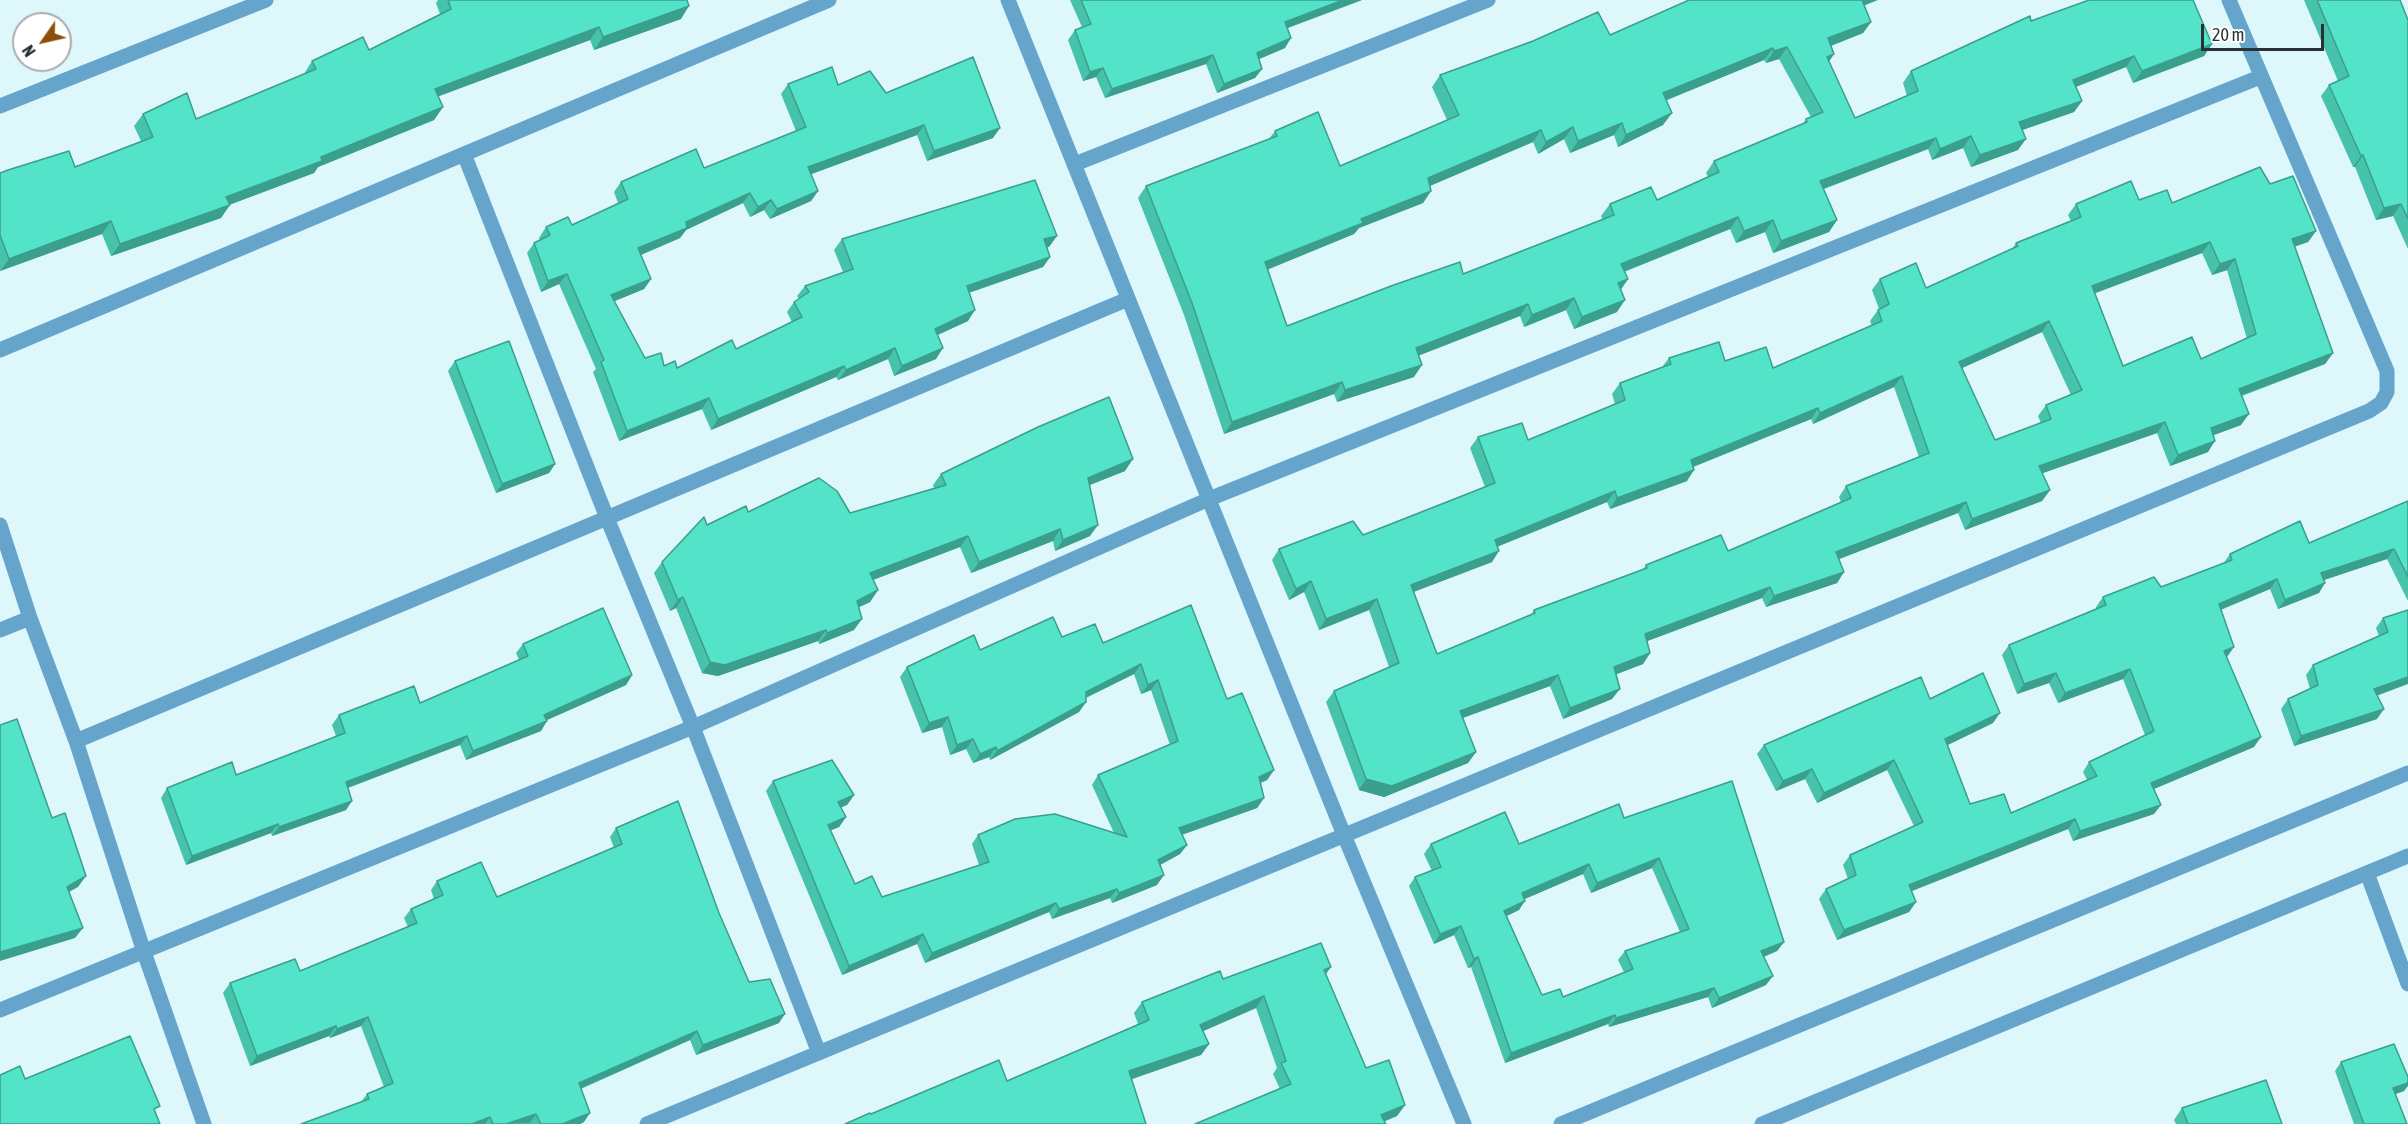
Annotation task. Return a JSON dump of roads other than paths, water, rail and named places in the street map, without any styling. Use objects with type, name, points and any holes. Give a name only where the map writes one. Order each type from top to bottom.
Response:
[{"type":"street","points":[[0,106],[266,0]]},
{"type":"street","points":[[0,350],[829,0]]},
{"type":"street","points":[[1008,0],[1344,835],[1464,1124]]},
{"type":"street","points":[[1075,164],[1488,0]]},
{"type":"street","points":[[647,1124],[2369,411],[2381,403],[2387,392],[2387,371],[2229,0]]},
{"type":"street","points":[[0,1010],[693,727],[1209,499],[2260,77]]},
{"type":"street","points":[[464,154],[607,518],[693,727],[819,1053]]},
{"type":"street","points":[[76,741],[1128,299]]},
{"type":"street","points":[[0,525],[30,618],[76,741],[144,952],[204,1124]]},
{"type":"street","points":[[0,630],[30,618]]},
{"type":"street","points":[[1560,1124],[2408,773]]},
{"type":"street","points":[[1762,1124],[2408,856]]},
{"type":"street","points":[[2367,873],[2408,984]]}]
